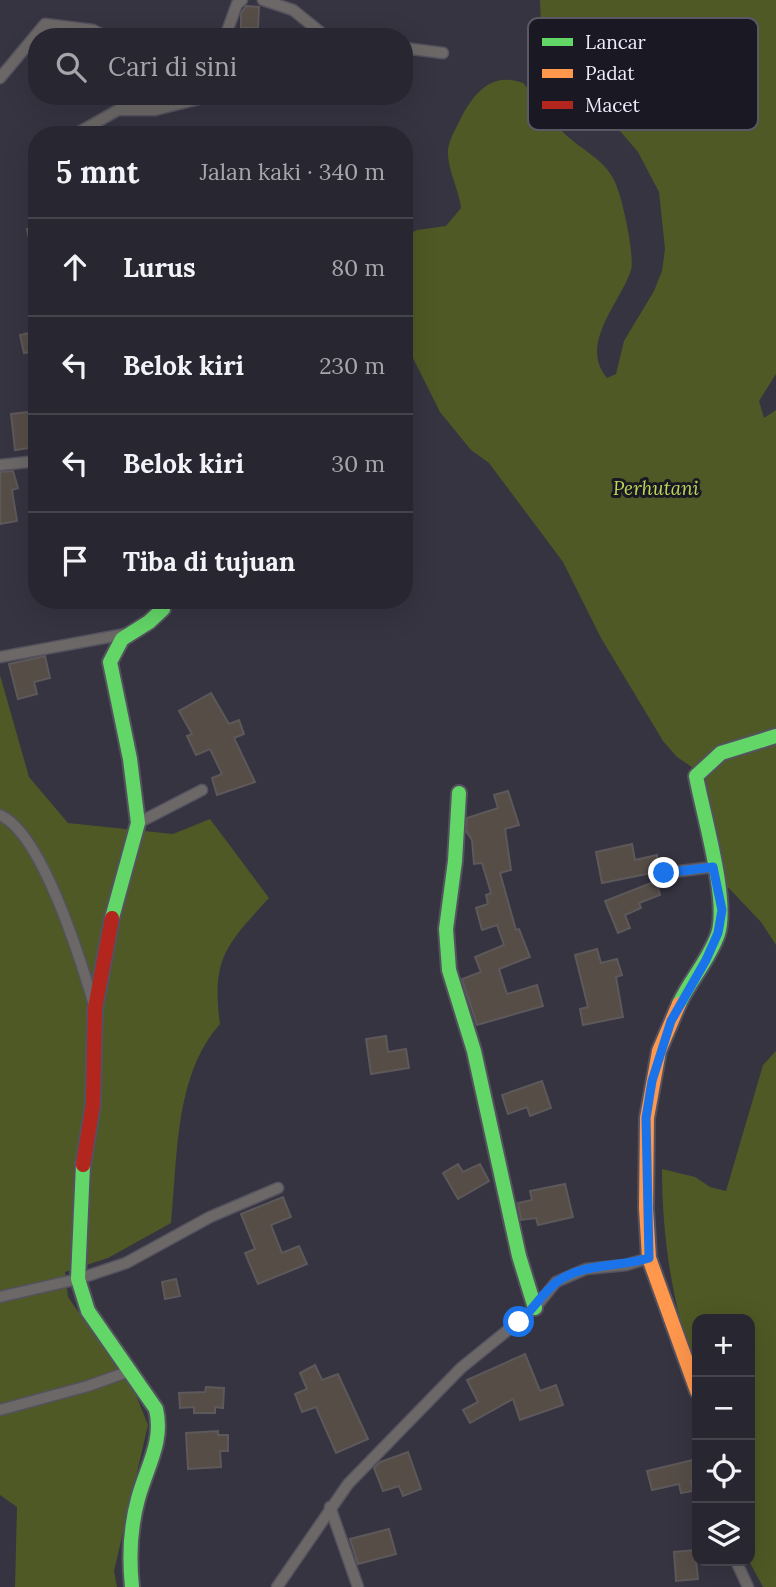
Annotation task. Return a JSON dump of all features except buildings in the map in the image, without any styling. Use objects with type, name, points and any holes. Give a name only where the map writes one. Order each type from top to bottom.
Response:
[{"type":"street","points":[[228,28],[237,4],[242,0]]},
{"type":"street","points":[[263,0],[293,10],[315,28]]},
{"type":"street","points":[[42,28],[45,24],[81,28]]},
{"type":"street","points":[[0,78],[28,44]]},
{"type":"street","points":[[413,49],[443,53]]},
{"type":"street","points":[[155,105],[155,110]]},
{"type":"street","points":[[90,126],[118,110],[155,110],[175,105]]},
{"type":"street","points":[[0,465],[28,462]]},
{"type":"street","points":[[0,657],[125,634],[156,619],[163,609]]},
{"type":"street","points":[[125,634],[110,662],[130,759],[138,823],[114,910],[95,1007],[93,1104],[83,1164],[78,1279],[88,1311],[156,1409],[160,1423],[158,1441],[138,1497],[131,1532],[132,1587]]},
{"type":"street","points":[[692,1377],[649,1258],[646,1118],[652,1081],[671,1021],[706,960],[718,933],[722,910],[696,776],[703,765],[718,753],[776,736]]},
{"type":"street","points":[[138,823],[202,790]]},
{"type":"street","points":[[459,793],[455,861],[446,929],[449,970],[474,1051],[519,1256],[535,1308]]},
{"type":"street","points":[[0,815],[20,828],[65,916],[95,1007]]},
{"type":"street","points":[[664,873],[713,867]]},
{"type":"street","points":[[0,1297],[78,1279],[137,1258],[211,1217],[278,1188]]},
{"type":"street","points":[[277,1587],[348,1484],[461,1368],[535,1308],[556,1282],[576,1272],[649,1258]]},
{"type":"street","points":[[0,1410],[88,1386],[130,1371]]},
{"type":"street","points":[[330,1507],[358,1587]]},
{"type":"street","points":[[738,1566],[748,1587]]},
{"type":"green space","name":"Perhutani","points":[[540,0],[776,0],[776,374],[759,401],[764,418],[776,410],[776,945],[761,922],[722,881],[702,774],[677,757],[663,741],[601,638],[563,562],[489,463],[471,450],[440,412],[413,358],[413,232],[446,226],[461,208],[449,162],[448,151],[452,135],[469,104],[483,88],[500,80],[511,80],[523,83],[528,88],[528,130],[561,130],[604,166],[614,180],[621,198],[631,252],[631,270],[604,323],[597,351],[599,365],[607,378],[616,374],[624,341],[654,291],[662,271],[665,249],[659,192],[638,152],[619,130],[758,130],[758,18],[541,18]]},
{"type":"green space","points":[[0,675],[29,777],[68,823],[173,834],[210,819],[269,898],[242,928],[220,967],[220,1024],[205,1045],[186,1092],[177,1145],[171,1223],[108,1258],[65,1272],[68,1297],[136,1395],[148,1425],[114,1571],[117,1587],[15,1587],[17,1507],[0,1495]]},
{"type":"green space","points":[[776,1051],[776,1587],[763,1587],[752,1566],[755,1566],[755,1314],[692,1314],[692,1359],[670,1274],[662,1169],[695,1177],[710,1187],[726,1191],[763,1065]]},
{"type":"traffic: fast","points":[[112,918],[138,823],[130,759],[110,662],[122,639],[149,622],[163,609]]},
{"type":"traffic: fast","points":[[679,1004],[714,943],[720,919],[718,879],[696,776],[721,753],[776,736]]},
{"type":"traffic: fast","points":[[459,793],[455,861],[446,929],[449,970],[474,1051],[519,1256],[535,1308]]},
{"type":"traffic: fast","points":[[83,1165],[78,1279],[88,1311],[156,1409],[158,1421],[156,1444],[133,1521],[130,1554],[132,1587]]},
{"type":"traffic: slow","points":[[679,1004],[659,1051],[647,1118],[646,1208],[649,1258],[692,1377]]},
{"type":"traffic: jam","points":[[83,1165],[93,1104],[95,1008],[112,918]]},
{"type":"route","points":[[519,1322],[535,1308],[556,1282],[565,1277],[586,1269],[626,1265],[649,1258],[646,1118],[652,1081],[659,1051],[671,1021],[683,995],[706,960],[718,933],[722,910],[713,867],[664,873]]}]
